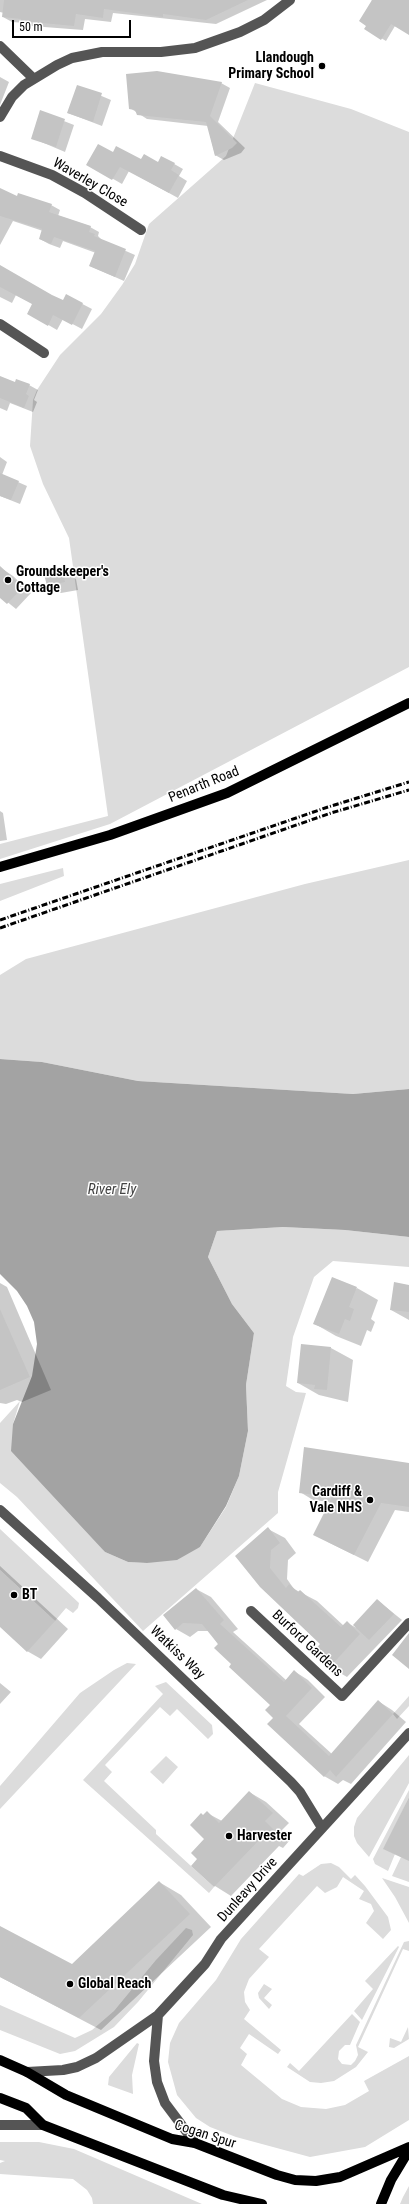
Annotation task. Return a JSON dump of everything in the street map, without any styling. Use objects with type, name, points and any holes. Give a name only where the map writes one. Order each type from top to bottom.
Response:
[{"type":"main road","name":"Penarth Road","points":[[0,867],[110,835],[227,793],[409,703]]},
{"type":"main road","name":"Cogan Spur","points":[[0,2060],[27,2072],[66,2095],[172,2140],[195,2143],[277,2175],[304,2181],[325,2181],[340,2177],[409,2149]]},
{"type":"main road","points":[[0,2098],[26,2108],[43,2125],[223,2195],[262,2204]]},
{"type":"main road","points":[[380,2204],[391,2180],[409,2149]]},
{"type":"main road","points":[[223,2195],[233,2204]]},
{"type":"street","points":[[0,117],[12,97],[33,78],[56,64],[86,54],[102,52],[168,52],[195,48],[240,32],[264,20],[290,0]]},
{"type":"street","points":[[0,46],[33,78]]},
{"type":"street","name":"Waverley Close","points":[[0,156],[52,175],[85,193],[141,230]]},
{"type":"street","points":[[0,324],[44,353]]},
{"type":"street","name":"Watkiss Way","points":[[0,1510],[115,1614],[291,1782],[300,1792],[322,1828]]},
{"type":"street","name":"Burford Gardens","points":[[251,1611],[342,1696],[409,1623]]},
{"type":"street","name":"Dunleavy Drive","points":[[27,2072],[63,2070],[77,2067],[96,2058],[158,2015],[205,1964],[221,1939],[409,1733]]},
{"type":"street","points":[[158,2015],[154,2061],[157,2082],[166,2103],[195,2143]]},
{"type":"street","points":[[0,2125],[43,2125]]},
{"type":"shaded area","points":[[255,83],[351,109],[409,132],[409,667],[110,824],[0,859],[0,844],[108,816],[69,538],[43,484],[30,446],[33,400],[37,390],[60,355],[101,314],[122,285],[135,264],[149,224],[226,156]]},
{"type":"shaded area","points":[[409,860],[409,1089],[353,1094],[138,1081],[42,1062],[0,1059],[0,975],[26,959],[305,884]]},
{"type":"shaded area","points":[[63,868],[64,876],[0,901],[0,884]]},
{"type":"shaded area","points":[[283,1227],[345,1230],[409,1237],[409,1267],[333,1261],[314,1277],[293,1337],[286,1386],[296,1392],[306,1393],[278,1492],[278,1513],[143,1631],[17,1497],[0,1483],[0,1423],[20,1401],[13,1424],[105,1552],[128,1562],[147,1563],[200,1547],[226,1507],[239,1476],[248,1431],[246,1385],[254,1333],[232,1304],[208,1257],[217,1231]]},
{"type":"shaded area","points":[[0,1529],[79,1603],[78,1608],[73,1613],[66,1608],[55,1621],[0,1570]]},
{"type":"shaded area","points":[[127,1663],[136,1664],[0,1809],[0,1786],[80,1693]]},
{"type":"shaded area","points":[[166,1682],[212,1725],[213,1734],[208,1739],[177,1709],[170,1716],[160,1707],[105,1765],[112,1772],[104,1781],[156,1830],[156,1834],[214,1887],[209,1893],[83,1780],[163,1694],[155,1686]]},
{"type":"shaded area","points":[[409,1696],[409,1706],[397,1719],[393,1714]]},
{"type":"shaded area","points":[[409,1755],[409,1783],[369,1857],[357,1843],[354,1836],[354,1827],[357,1818]]},
{"type":"shaded area","points":[[166,1756],[178,1767],[163,1784],[150,1772]]},
{"type":"shaded area","points":[[409,1790],[409,1797],[384,1849],[395,1854],[388,1871],[375,1864],[373,1859]]},
{"type":"shaded area","points":[[401,1857],[409,1860],[409,1882],[392,1876]]},
{"type":"shaded area","points":[[331,1863],[339,1867],[351,1879],[355,1875],[365,1886],[388,1917],[391,1930],[383,1939],[366,1923],[374,1911],[371,1904],[359,1899],[364,1891],[343,1877],[337,1887],[325,1893],[317,1886],[259,1949],[269,1957],[249,1979],[244,1992],[245,2002],[250,2010],[244,2019],[281,2050],[278,2054],[249,2034],[240,2048],[247,2054],[241,2065],[282,2099],[301,2107],[326,2109],[345,2105],[369,2091],[364,2081],[409,2056],[409,2120],[365,2147],[310,2157],[236,2137],[210,2127],[196,2118],[177,2095],[168,2062],[170,2043],[179,2023],[216,1980],[241,1939],[299,1874],[303,1876],[321,1864]]},
{"type":"shaded area","points":[[382,1878],[409,1887],[409,1923],[395,1897]]},
{"type":"shaded area","points":[[186,1928],[192,1930],[193,1935],[138,2002],[114,2027],[75,2051],[60,2054],[0,2030],[0,2005],[75,2038],[92,2030],[114,2011],[156,1960]]},
{"type":"shaded area","points":[[409,1941],[409,1951],[403,1949],[358,2047],[368,2052],[356,2067],[334,2081],[321,2083],[310,2082],[287,2067],[290,2063],[299,2071],[352,2014],[360,2022],[350,2045],[345,2045],[339,2051],[338,2059],[342,2064],[351,2065],[355,2061],[358,2055],[356,2045],[404,1942]]},
{"type":"shaded area","points":[[398,1946],[399,1947],[362,2020],[354,2011],[373,1989],[365,1981]]},
{"type":"shaded area","points":[[264,1984],[272,1989],[264,1998],[272,2005],[269,2009],[259,1998],[258,1993]]},
{"type":"shaded area","points":[[408,2027],[409,2039],[394,2048],[389,2047],[390,2038],[401,2042]]},
{"type":"shaded area","points":[[137,2043],[139,2044],[132,2075],[133,2094],[108,2085],[109,2077]]},
{"type":"shaded area","points":[[0,2142],[39,2142],[74,2149],[202,2204],[93,2204],[92,2198],[87,2190],[73,2179],[0,2174],[0,2163],[5,2161],[0,2160]]},
{"type":"shaded area","points":[[409,2186],[409,2204],[400,2204],[403,2197]]},
{"type":"water","name":"River Ely","points":[[0,1059],[42,1062],[138,1081],[353,1094],[409,1089],[409,1237],[345,1230],[283,1227],[217,1231],[208,1257],[232,1304],[254,1333],[246,1385],[248,1431],[239,1476],[226,1506],[200,1547],[177,1560],[147,1563],[128,1562],[105,1552],[11,1451],[13,1424],[32,1376],[37,1344],[34,1322],[27,1306],[17,1291],[0,1274]]},
{"type":"building","points":[[4,0],[248,0],[206,20],[163,14],[163,17],[104,9],[103,18],[76,14],[74,26],[21,21],[21,19],[2,17]]},
{"type":"building","points":[[372,0],[409,0],[409,35],[391,24],[381,40],[364,29],[366,26],[359,21]]},
{"type":"building","points":[[157,71],[222,82],[210,116],[237,143],[232,148],[215,156],[206,122],[137,115],[135,110],[129,109],[126,74]]},
{"type":"building","points":[[77,85],[102,93],[93,122],[67,113]]},
{"type":"building","points":[[40,110],[65,119],[56,147],[31,139]]},
{"type":"building","points":[[98,144],[113,152],[116,146],[141,159],[144,154],[158,162],[161,156],[175,163],[171,170],[179,175],[169,193],[120,167],[112,180],[86,165]]},
{"type":"building","points":[[0,188],[17,196],[18,193],[52,204],[49,212],[91,226],[89,232],[95,234],[94,236],[126,249],[115,277],[89,266],[95,251],[54,237],[51,244],[39,239],[42,229],[0,216]]},
{"type":"building","points":[[0,265],[52,295],[63,300],[66,294],[83,303],[72,325],[53,315],[48,326],[27,314],[32,304],[0,287]]},
{"type":"building","points":[[0,376],[15,382],[16,379],[30,384],[26,394],[29,396],[24,408],[0,398]]},
{"type":"building","points":[[0,473],[19,481],[11,500],[0,496]]},
{"type":"building","name":"Groundskeeper's Cottage","points":[[0,566],[23,587],[7,604],[0,598]]},
{"type":"building","points":[[63,570],[65,582],[47,586],[44,574]]},
{"type":"building","points":[[332,1277],[357,1287],[349,1307],[354,1309],[350,1321],[345,1319],[339,1334],[313,1324]]},
{"type":"building","points":[[394,1282],[409,1285],[409,1312],[390,1310]]},
{"type":"building","points":[[0,1309],[30,1377],[0,1390]]},
{"type":"building","points":[[301,1344],[331,1347],[327,1390],[314,1389],[315,1385],[297,1383]]},
{"type":"building","name":"Cardiff & Vale NHS","points":[[304,1447],[409,1463],[409,1507],[381,1503],[354,1555],[313,1535],[332,1497],[299,1493]]},
{"type":"building","points":[[268,1527],[280,1543],[271,1550],[270,1568],[286,1588],[289,1584],[298,1592],[300,1590],[341,1627],[347,1621],[360,1634],[329,1668],[312,1653],[320,1644],[260,1587],[235,1556]]},
{"type":"building","name":"BT","points":[[0,1570],[55,1621],[27,1652],[0,1627]]},
{"type":"building","points":[[196,1588],[224,1620],[220,1624],[284,1682],[294,1670],[312,1688],[286,1716],[329,1756],[378,1700],[393,1714],[336,1777],[330,1770],[324,1777],[267,1724],[273,1718],[265,1710],[270,1705],[229,1667],[231,1664],[214,1648],[218,1644],[202,1624],[183,1623],[175,1630],[163,1615]]},
{"type":"building","points":[[377,1599],[394,1614],[369,1640],[353,1625]]},
{"type":"building","points":[[409,1633],[409,1669],[392,1655]]},
{"type":"building","name":"Harvester","points":[[249,1791],[273,1813],[265,1821],[274,1830],[266,1839],[263,1836],[214,1887],[191,1866],[197,1859],[191,1853],[204,1839],[190,1825],[201,1813],[203,1815],[207,1811],[219,1823]]},
{"type":"building","points":[[409,1797],[409,1861],[383,1849]]},
{"type":"building","points":[[159,1881],[190,1914],[79,2018],[0,1977],[0,1926],[72,1964]]},
{"type":"railway","points":[[0,920],[328,807],[409,782]]},
{"type":"railway","points":[[0,928],[331,813],[409,790]]},
{"type":"place","name":"Llandough Primary School","points":[[322,66]]},
{"type":"place","name":"Groundskeeper's Cottage","points":[[8,580]]},
{"type":"place","name":"Cardiff & Vale NHS","points":[[370,1500]]},
{"type":"place","name":"BT","points":[[14,1595]]},
{"type":"place","name":"Harvester","points":[[229,1836]]},
{"type":"place","name":"Global Reach","points":[[70,1984]]}]
